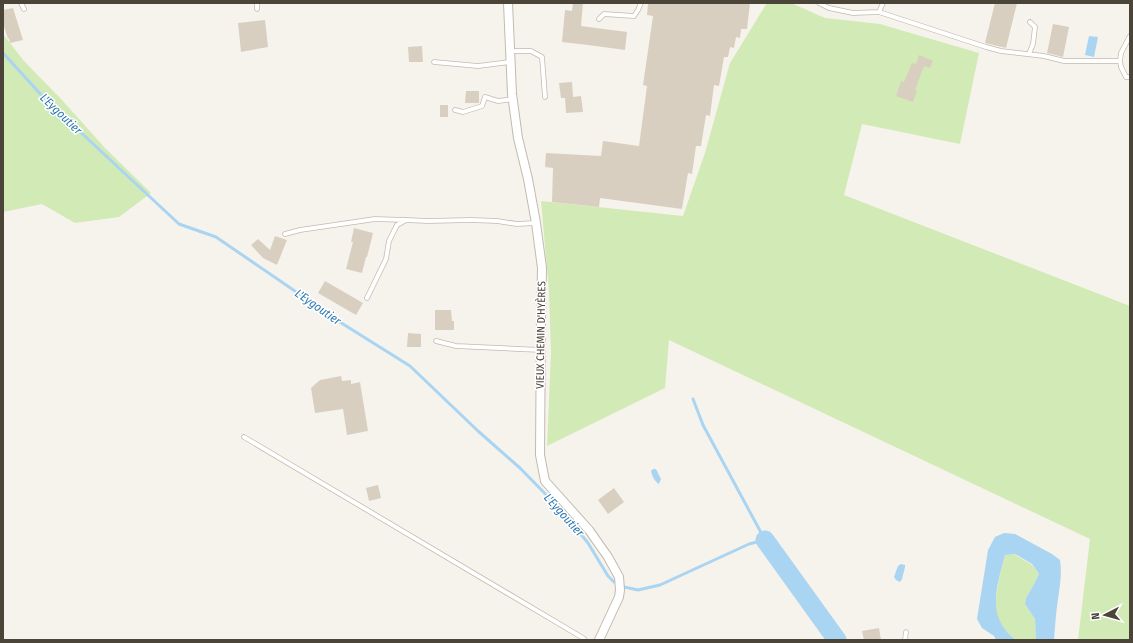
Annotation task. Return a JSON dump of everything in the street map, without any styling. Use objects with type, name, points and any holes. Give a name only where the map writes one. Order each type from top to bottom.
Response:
[{"type":"street","name":"VIEUX CHEMIN D'HYÈRES","points":[[508,3],[510,62],[518,138],[528,179],[542,268],[540,455],[546,481],[589,530],[608,557],[619,577],[619,597],[599,640]]},
{"type":"lane","points":[[21,3],[24,9]]},
{"type":"lane","points":[[257,3],[257,9]]},
{"type":"lane","points":[[599,19],[604,14],[634,16],[641,3]]},
{"type":"lane","points":[[819,3],[829,8],[854,13],[879,12],[1001,51],[1044,56],[1064,61],[1120,61]]},
{"type":"lane","points":[[879,12],[883,3]]},
{"type":"lane","points":[[1029,54],[1033,44],[1035,27],[1030,22]]},
{"type":"lane","points":[[1130,36],[1121,52],[1120,61],[1126,77],[1130,77]]},
{"type":"lane","points":[[510,51],[531,51],[542,57],[545,97]]},
{"type":"lane","points":[[434,62],[478,66],[510,62]]},
{"type":"lane","points":[[455,110],[464,112],[482,106],[485,97],[498,101],[513,99]]},
{"type":"lane","points":[[285,234],[300,230],[375,219],[428,221],[471,220],[497,221],[517,224],[536,223]]},
{"type":"lane","points":[[367,298],[386,259],[388,241],[397,225],[406,220]]},
{"type":"lane","points":[[436,341],[456,346],[541,350]]},
{"type":"lane","points":[[244,437],[583,638],[584,640]]},
{"type":"lane","points":[[905,640],[906,632]]},
{"type":"green space","points":[[767,3],[791,3],[825,18],[880,24],[979,53],[960,144],[862,124],[844,195],[1130,306],[1130,640],[1078,640],[1090,539],[669,340],[665,388],[547,446],[551,353],[549,291],[541,201],[683,216],[705,153],[730,63]]},
{"type":"green space","points":[[3,34],[24,61],[105,148],[151,193],[119,217],[75,223],[42,204],[3,212]]},
{"type":"green space","points":[[1014,554],[1032,565],[1039,574],[1026,598],[1025,604],[1035,619],[1036,640],[1016,640],[1001,626],[996,614],[995,603],[1005,555]]},
{"type":"water","points":[[1089,36],[1098,37],[1094,57],[1085,55]]},
{"type":"water","points":[[656,469],[661,479],[659,484],[652,475],[651,471]]},
{"type":"water","points":[[1004,533],[1015,534],[1060,560],[1061,570],[1054,640],[1036,640],[1035,619],[1025,604],[1026,598],[1039,574],[1032,564],[1015,554],[1005,555],[999,579],[996,601],[1000,622],[1006,631],[1016,640],[996,640],[994,636],[982,628],[977,619],[988,550],[995,537]]},
{"type":"water","points":[[901,564],[905,565],[905,567],[900,582],[894,577],[898,566]]},
{"type":"building","points":[[573,3],[583,3],[581,26],[627,32],[625,50],[562,42],[565,10],[572,11]]},
{"type":"building","points":[[648,3],[750,3],[747,29],[741,29],[740,38],[736,37],[734,48],[730,47],[728,57],[724,57],[719,86],[714,85],[710,116],[706,115],[701,146],[696,146],[692,174],[688,173],[682,209],[600,198],[599,207],[552,202],[553,168],[545,167],[546,153],[601,156],[603,141],[639,146],[647,86],[643,85],[653,16],[647,15]]},
{"type":"building","points":[[995,3],[1017,3],[1006,48],[985,43]]},
{"type":"building","points":[[13,8],[23,40],[10,43],[3,23],[3,10]]},
{"type":"building","points":[[265,20],[268,47],[241,52],[238,23]]},
{"type":"building","points":[[1053,24],[1069,27],[1063,57],[1047,53]]},
{"type":"building","points":[[422,46],[423,62],[409,62],[408,47]]},
{"type":"building","points":[[919,55],[933,61],[930,68],[924,66],[915,90],[917,91],[913,102],[896,96],[901,81],[904,82],[912,63],[916,64]]},
{"type":"building","points":[[572,82],[573,97],[581,96],[583,112],[566,113],[565,98],[561,98],[559,83]]},
{"type":"building","points":[[466,91],[479,91],[479,103],[465,103]]},
{"type":"building","points":[[440,105],[448,105],[448,117],[440,117]]},
{"type":"building","points":[[354,228],[373,233],[362,273],[346,269],[353,242],[351,242]]},
{"type":"building","points":[[275,236],[287,240],[277,265],[263,258],[251,245],[258,239],[270,250]]},
{"type":"building","points":[[325,281],[363,303],[356,315],[318,293]]},
{"type":"building","points":[[435,310],[451,310],[452,321],[454,321],[454,330],[435,330]]},
{"type":"building","points":[[408,333],[421,334],[421,347],[407,347]]},
{"type":"building","points":[[341,376],[342,381],[351,380],[351,384],[360,382],[368,431],[347,435],[343,409],[315,413],[311,388],[320,380]]},
{"type":"building","points":[[378,485],[381,498],[369,501],[366,488]]},
{"type":"building","points":[[614,488],[624,502],[608,514],[598,500]]},
{"type":"building","points":[[879,628],[881,640],[864,640],[862,631]]},
{"type":"waterway","name":"L'Eygoutier","points":[[3,53],[45,99],[179,224],[216,237],[343,324],[410,366],[478,431],[520,468],[561,510],[588,543],[608,576],[614,582]]},
{"type":"waterway","name":"L'Eygoutier","points":[[624,587],[638,590],[660,585],[749,544],[765,540],[703,425],[693,399]]},
{"type":"waterway","name":"L'Eygoutier","points":[[765,540],[837,640]]}]
